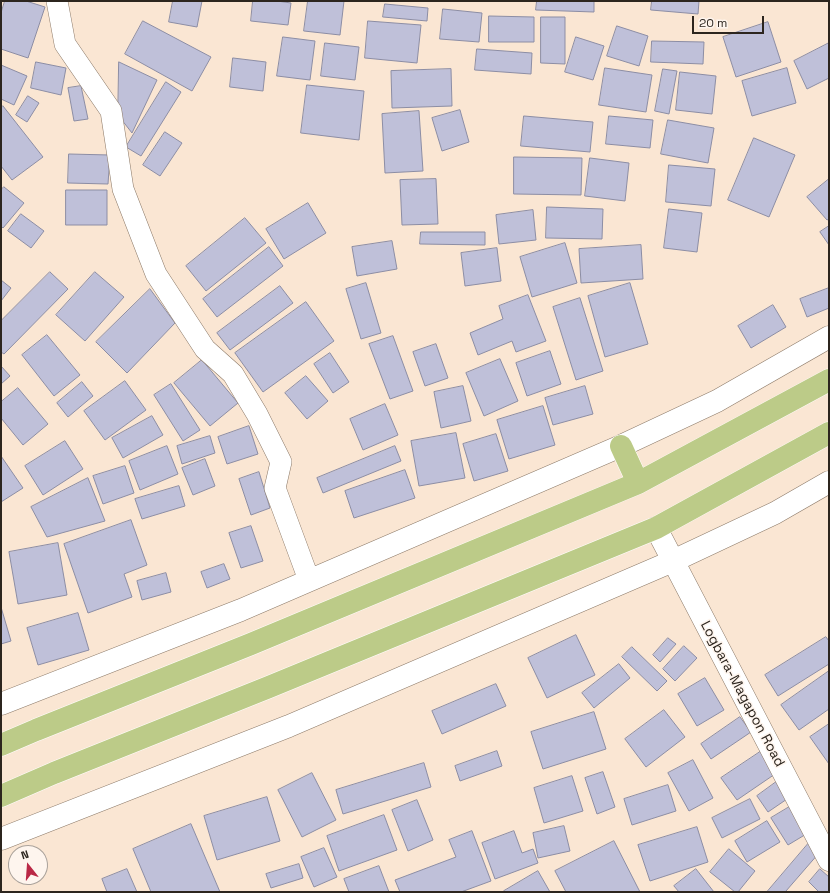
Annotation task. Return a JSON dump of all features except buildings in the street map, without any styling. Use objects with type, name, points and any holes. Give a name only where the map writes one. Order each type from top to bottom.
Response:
[{"type":"highway","points":[[1,745],[366,597],[638,483],[829,380]]},
{"type":"highway","points":[[1,796],[54,773],[276,684],[656,528],[829,434]]},
{"type":"highway","points":[[621,446],[638,483]]},
{"type":"street","points":[[57,1],[65,44],[111,111],[123,188],[156,274],[204,349],[233,374],[257,414],[281,462],[275,488],[309,580]]},
{"type":"street","points":[[1,704],[241,610],[621,446],[717,401],[829,337]]},
{"type":"street","points":[[1,839],[289,726],[673,561],[775,513],[829,482]]},
{"type":"street","name":"Logbara-Magapon Road","points":[[656,528],[829,860]]}]
